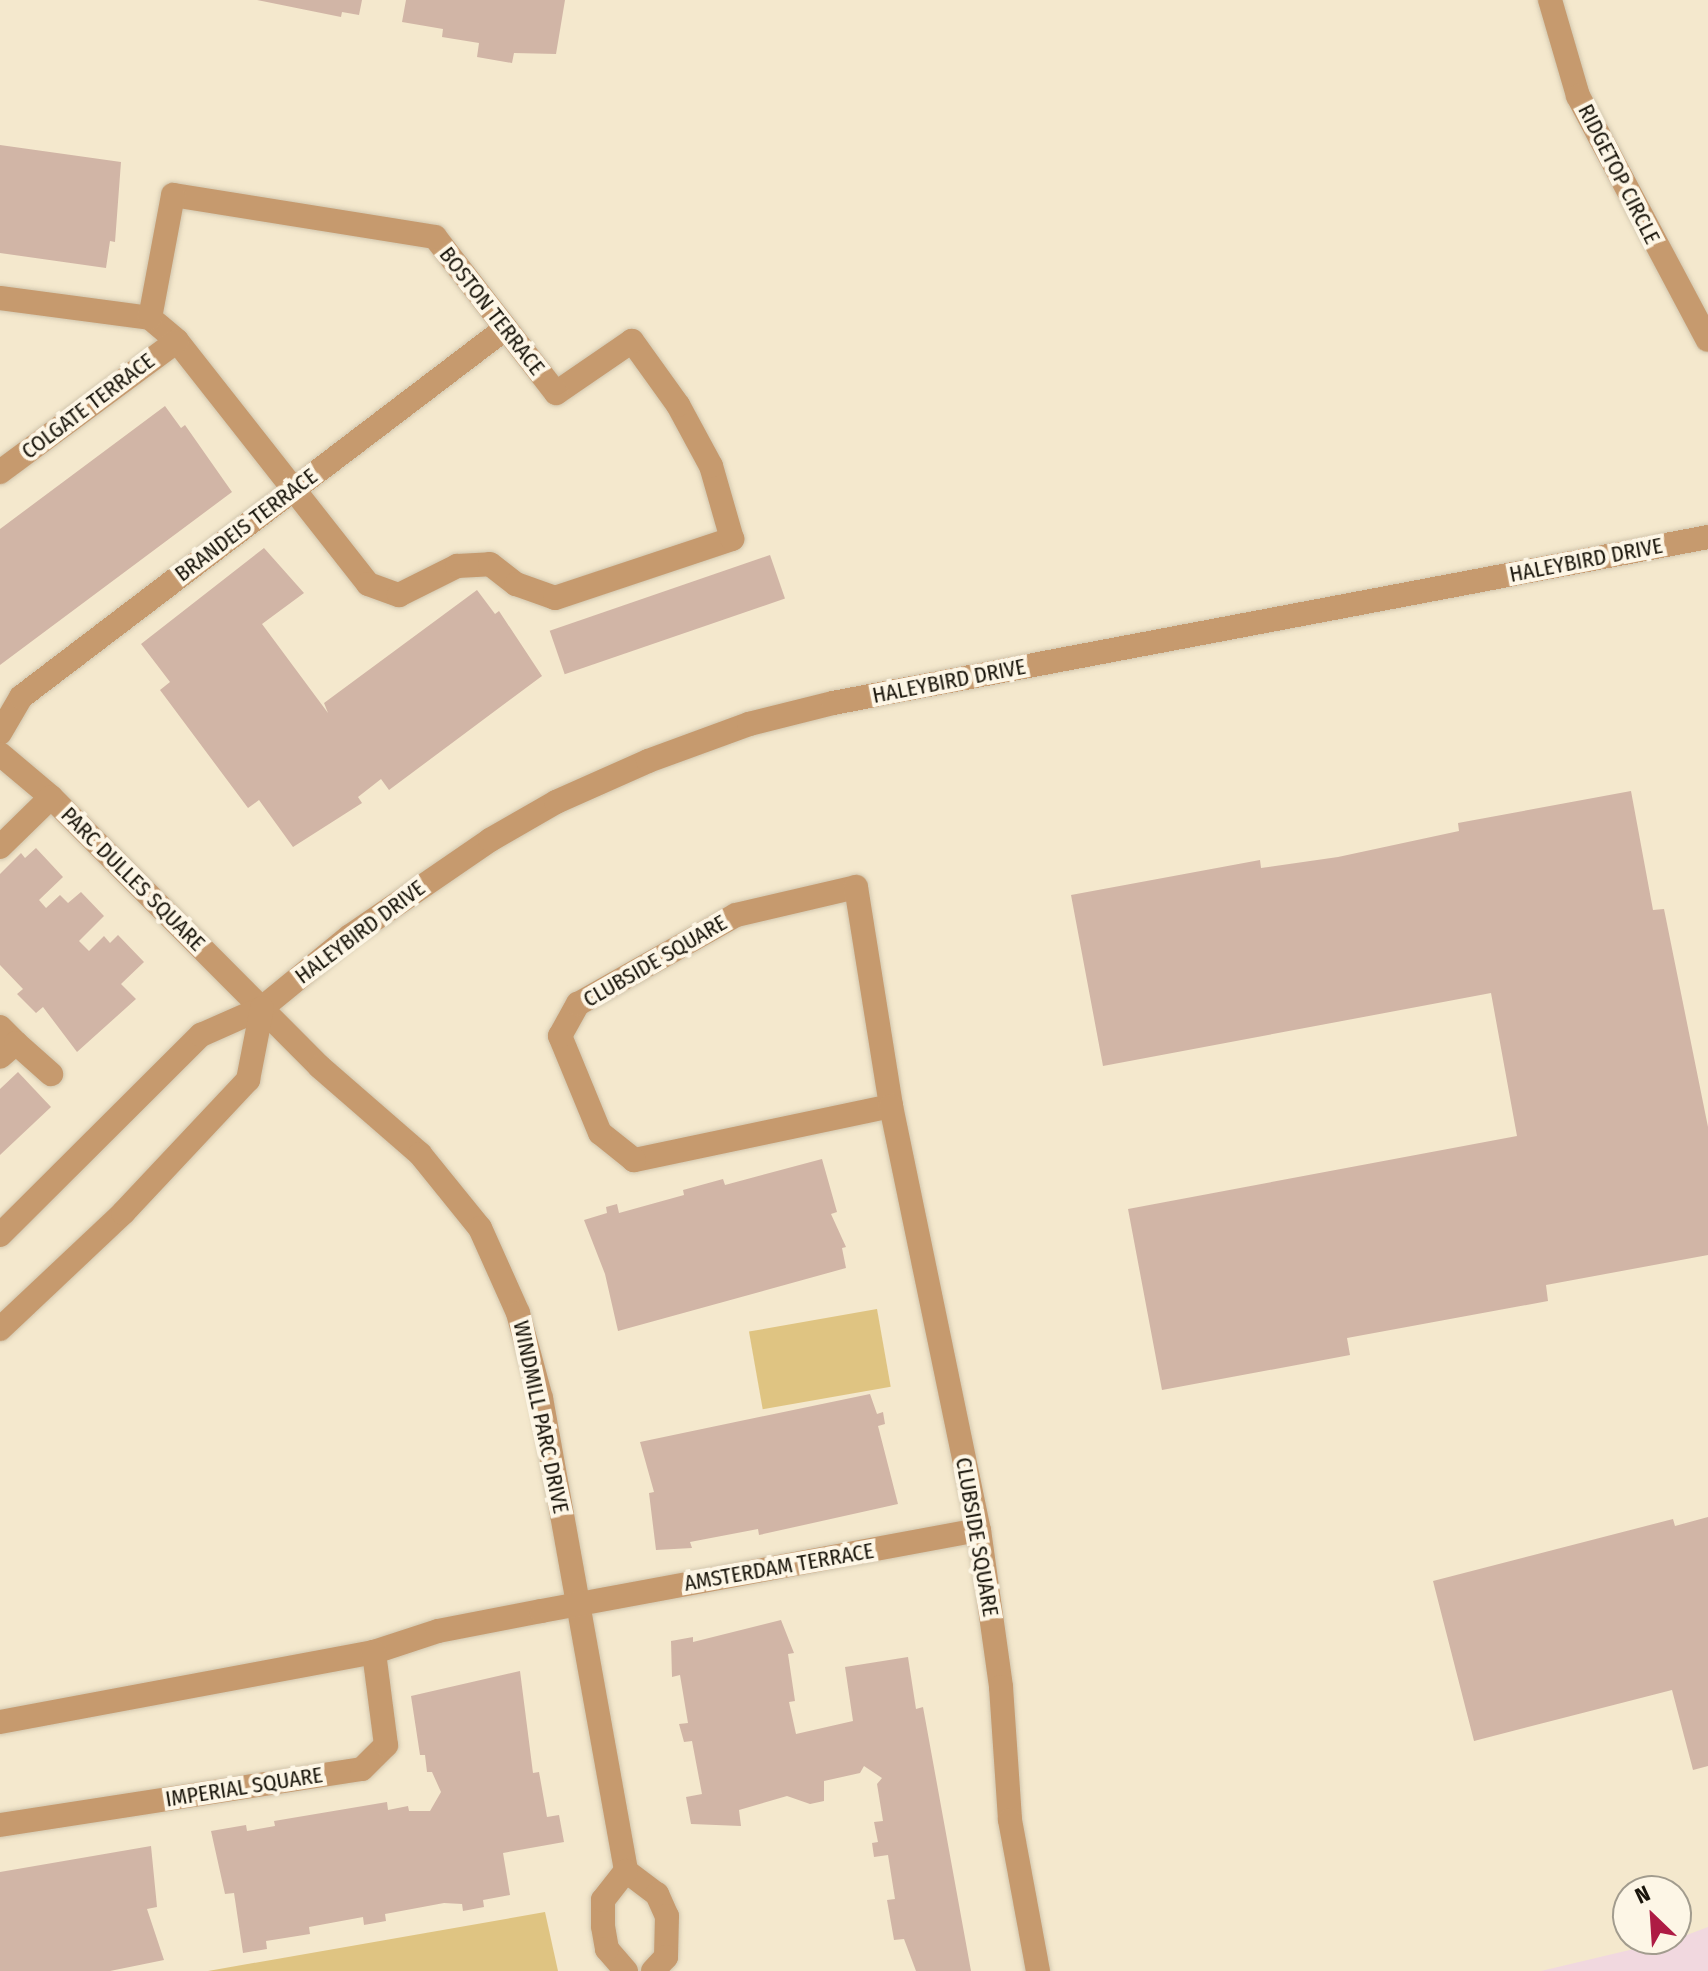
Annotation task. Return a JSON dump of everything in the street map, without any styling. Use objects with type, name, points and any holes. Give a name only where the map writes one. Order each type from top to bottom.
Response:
[{"type":"street","name":"RIDGETOP CIRCLE","points":[[1550,0],[1585,110],[1708,340]]},
{"type":"street","name":"BOSTON TERRACE","points":[[173,195],[435,237],[556,393],[632,341],[678,405],[711,466],[732,539],[555,598],[516,584],[490,564],[457,566],[399,595],[368,584],[177,341],[150,318],[173,195]]},
{"type":"street","points":[[0,298],[150,318]]},
{"type":"street","name":"BRANDEIS TERRACE","points":[[0,733],[21,697],[506,328]]},
{"type":"street","name":"COLGATE TERRACE","points":[[0,472],[177,341]]},
{"type":"street","name":"HALEYBIRD DRIVE","points":[[0,1235],[201,1035],[262,1008],[418,886],[556,802],[749,724],[833,703],[1708,537]]},
{"type":"street","name":"PARC DULLES SQUARE","points":[[0,754],[51,797],[262,1008]]},
{"type":"street","points":[[0,847],[51,797]]},
{"type":"street","name":"CLUBSIDE SQUARE","points":[[891,1106],[634,1160],[600,1133],[560,1036],[578,1004],[736,915],[856,887],[891,1106],[979,1530],[1001,1687],[1010,1820],[1038,1971]]},
{"type":"street","points":[[0,1329],[123,1213],[248,1080],[262,1008]]},
{"type":"street","name":"WINDMILL PARC DRIVE","points":[[262,1008],[320,1067],[420,1154],[480,1228],[522,1327],[579,1604],[626,1871]]},
{"type":"street","points":[[5,1042],[51,1074]]},
{"type":"street","name":"AMSTERDAM TERRACE","points":[[579,1604],[979,1530]]},
{"type":"street","points":[[0,1722],[374,1652],[438,1631],[579,1604]]},
{"type":"street","name":"IMPERIAL SQUARE","points":[[0,1825],[362,1769],[386,1745],[374,1652]]},
{"type":"street","points":[[626,1971],[607,1949],[603,1900],[626,1871],[657,1894],[667,1916],[666,1957],[653,1971]]},
{"type":"shaded area","points":[[877,1309],[891,1387],[763,1409],[749,1332]]},
{"type":"shaded area","points":[[545,1912],[558,1971],[208,1971]]},
{"type":"shaded area","points":[[1708,1927],[1708,1971],[1541,1971],[1612,1954],[1692,1955],[1692,1933]]},
{"type":"building","points":[[257,0],[362,0],[359,15],[342,12],[341,17]]},
{"type":"building","points":[[406,0],[565,0],[556,54],[514,53],[512,63],[477,57],[479,43],[442,37],[443,29],[402,22]]},
{"type":"building","points":[[0,145],[121,162],[115,242],[110,241],[106,268],[0,253]]},
{"type":"building","points":[[165,406],[181,428],[185,425],[232,492],[0,665],[0,529]]},
{"type":"building","points":[[264,548],[304,593],[262,624],[328,713],[324,703],[477,590],[495,614],[499,611],[542,676],[389,790],[381,779],[358,797],[362,803],[293,847],[259,800],[248,808],[160,690],[170,682],[141,644]]},
{"type":"building","points":[[770,555],[785,598],[565,674],[550,631]]},
{"type":"building","points":[[1631,791],[1653,910],[1664,909],[1708,1127],[1708,1255],[1546,1285],[1548,1301],[1347,1338],[1350,1355],[1162,1390],[1128,1209],[1517,1136],[1491,993],[1103,1066],[1071,895],[1260,860],[1261,868],[1338,857],[1459,831],[1458,823]]},
{"type":"building","points":[[36,848],[63,877],[39,900],[46,908],[60,895],[68,903],[81,892],[104,916],[79,941],[89,951],[104,936],[110,943],[118,935],[144,962],[121,984],[136,999],[77,1052],[43,1007],[36,1013],[17,994],[23,989],[0,965],[0,874],[21,853],[25,858]]},
{"type":"building","points":[[18,1072],[51,1107],[0,1155],[0,1089]]},
{"type":"building","points":[[822,1159],[837,1212],[831,1214],[846,1247],[842,1248],[846,1268],[618,1331],[605,1274],[584,1220],[607,1213],[606,1207],[617,1204],[619,1213],[684,1195],[683,1190],[723,1179],[725,1185]]},
{"type":"building","points":[[870,1394],[877,1414],[883,1412],[885,1424],[878,1426],[898,1504],[759,1535],[758,1529],[690,1542],[692,1548],[656,1550],[649,1493],[654,1492],[640,1442]]},
{"type":"building","points":[[1708,1517],[1708,1766],[1693,1770],[1672,1690],[1474,1741],[1433,1581],[1673,1519],[1675,1526]]},
{"type":"building","points":[[781,1620],[794,1653],[788,1654],[795,1701],[789,1702],[796,1734],[853,1721],[845,1667],[908,1657],[916,1709],[923,1707],[971,1971],[916,1971],[904,1939],[894,1940],[887,1900],[895,1899],[888,1855],[874,1857],[872,1843],[878,1842],[874,1822],[883,1821],[877,1784],[882,1778],[864,1766],[860,1773],[824,1781],[824,1801],[810,1804],[787,1796],[739,1810],[741,1826],[691,1824],[686,1797],[702,1794],[692,1741],[684,1742],[679,1724],[688,1723],[680,1675],[672,1677],[671,1641],[693,1637],[693,1642]]},
{"type":"building","points":[[520,1671],[533,1773],[539,1772],[547,1817],[559,1815],[564,1842],[503,1853],[510,1895],[483,1900],[484,1907],[463,1911],[462,1904],[444,1903],[385,1914],[386,1921],[364,1925],[363,1917],[309,1927],[310,1934],[266,1941],[267,1949],[243,1953],[234,1893],[225,1894],[211,1831],[246,1825],[247,1831],[275,1826],[274,1821],[387,1802],[388,1810],[408,1806],[409,1811],[430,1811],[441,1792],[432,1772],[427,1772],[425,1755],[420,1755],[411,1696]]},
{"type":"building","points":[[151,1846],[157,1907],[147,1909],[164,1960],[110,1971],[0,1971],[0,1872]]}]
